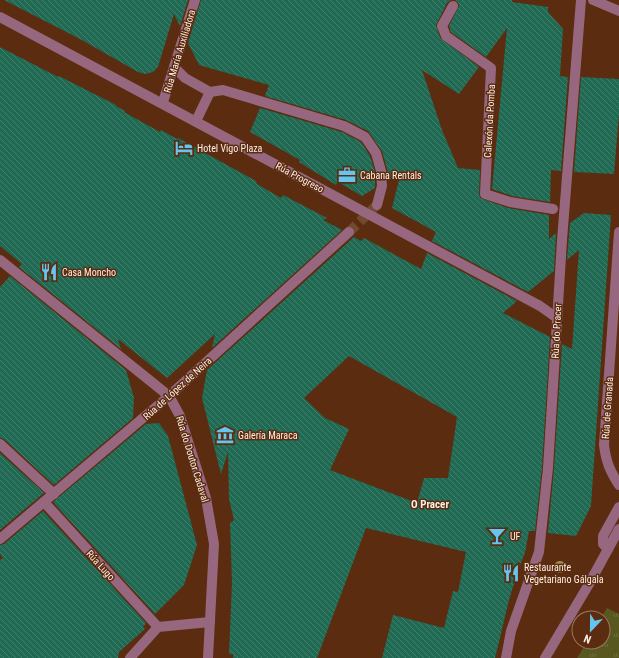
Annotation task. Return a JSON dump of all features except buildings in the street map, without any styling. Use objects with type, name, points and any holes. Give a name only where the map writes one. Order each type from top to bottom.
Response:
[{"type":"street","name":"Rúa María Auxiliadora","points":[[163,102],[195,0]]},
{"type":"street","name":"Rúa do Pracer","points":[[506,658],[511,632],[539,552],[548,468],[557,318],[581,0]]},
{"type":"street","points":[[593,0],[619,11]]},
{"type":"street","name":"Calexón da Pomba","points":[[453,6],[442,26],[446,36],[491,68],[486,194],[510,202],[553,209]]},
{"type":"street","name":"Rúa Progreso","points":[[0,16],[163,102],[540,306],[557,318]]},
{"type":"street","points":[[174,67],[185,78],[210,92],[222,90],[230,92],[344,126],[365,137],[376,153],[381,171],[382,186],[378,205]]},
{"type":"street","points":[[196,121],[210,92]]},
{"type":"street","name":"Rúa de López de Neira","points":[[0,539],[169,396],[349,232]]},
{"type":"street","name":"Rúa de Granada","points":[[619,232],[604,445],[605,458],[609,469],[619,485]]},
{"type":"street","name":"Rúa do Doutor Cadaval","points":[[1,262],[169,396],[180,416],[206,498],[214,544],[208,658]]},
{"type":"street","points":[[0,444],[54,494]]},
{"type":"street","name":"Rúa Lugo","points":[[44,502],[158,627]]},
{"type":"street","points":[[608,549],[604,544],[603,536],[619,507]]},
{"type":"street","points":[[545,658],[589,584],[619,529]]},
{"type":"street","points":[[130,658],[158,627],[210,622]]},
{"type":"green space","points":[[611,610],[619,614],[619,658],[577,658],[582,650],[611,650]]},
{"type":"tunnel","points":[[349,232],[377,205]]},
{"type":"place","name":"Hotel Vigo Plaza","points":[[184,148]]},
{"type":"place","name":"Cabana Rentals","points":[[347,175]]},
{"type":"place","name":"Casa Moncho","points":[[49,272]]},
{"type":"place","name":"Galería Maraca","points":[[225,435]]},
{"type":"place","name":"UF","points":[[497,536]]},
{"type":"place","name":"Restaurante Vegetariano Gálgala","points":[[511,573]]},
{"type":"district","name":"O Pracer","points":[[430,504]]}]
